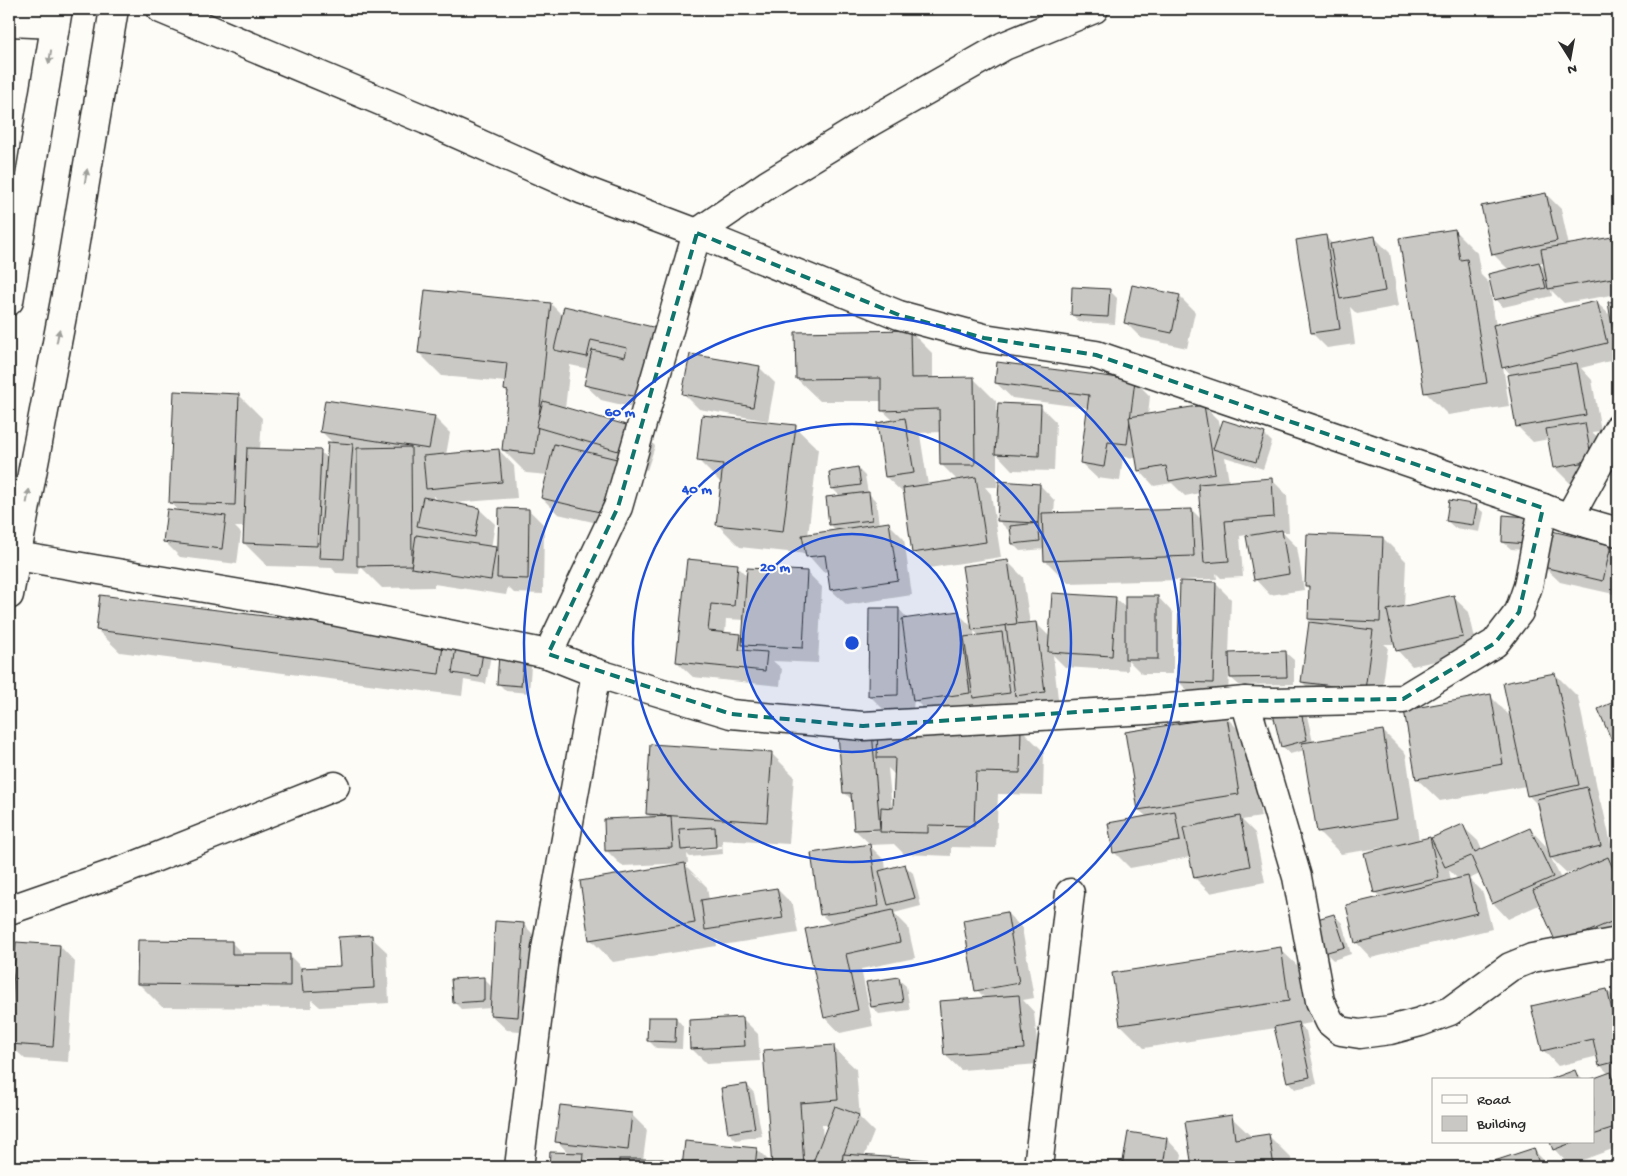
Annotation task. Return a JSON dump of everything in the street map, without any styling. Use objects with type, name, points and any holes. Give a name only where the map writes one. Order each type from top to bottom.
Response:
[{"type":"main road","points":[[9,595],[67,290],[114,9]]},
{"type":"main road","points":[[161,9],[426,120],[583,190],[697,233],[899,315],[984,338],[1096,355],[1569,518],[1618,532]]},
{"type":"main road","points":[[548,654],[618,507],[697,233],[767,185],[872,121],[1004,46],[1094,9]]},
{"type":"main road","points":[[9,22],[56,16],[9,301]]},
{"type":"main road","points":[[1569,518],[1618,429]]},
{"type":"main road","points":[[17,556],[293,603],[548,654],[596,673],[731,714],[863,726],[1147,710],[1244,701],[1403,699],[1495,643],[1519,612],[1528,586],[1544,508]]},
{"type":"main road","points":[[519,1167],[546,949],[596,673]]},
{"type":"main road","points":[[1244,701],[1297,877],[1320,1001],[1330,1022],[1341,1031],[1360,1034],[1390,1030],[1420,1022],[1450,1011],[1510,968],[1532,958],[1618,942]]},
{"type":"main road","points":[[9,910],[124,870],[335,786]]},
{"type":"main road","points":[[1038,1167],[1070,893]]},
{"type":"highlighted area","points":[[697,233],[899,315],[984,338],[1096,355],[1543,508],[1519,612],[1495,643],[1403,699],[1245,701],[863,726],[731,714],[548,654],[618,507]]},
{"type":"building","points":[[1546,193],[1557,241],[1492,255],[1481,206]]},
{"type":"building","points":[[1455,229],[1460,260],[1467,259],[1487,383],[1424,393],[1399,238]]},
{"type":"building","points":[[1326,235],[1340,329],[1311,333],[1296,240]]},
{"type":"building","points":[[1375,236],[1385,291],[1340,299],[1330,244]]},
{"type":"building","points":[[1618,236],[1618,277],[1548,289],[1541,249]]},
{"type":"building","points":[[1539,262],[1546,288],[1494,300],[1488,274]]},
{"type":"building","points":[[1132,285],[1180,295],[1172,333],[1124,323]]},
{"type":"building","points":[[1072,287],[1110,289],[1108,317],[1071,315]]},
{"type":"building","points":[[425,290],[551,303],[535,454],[502,450],[508,391],[504,390],[507,363],[418,353]]},
{"type":"building","points":[[1597,301],[1607,343],[1502,368],[1493,325]]},
{"type":"building","points":[[1618,301],[1618,357],[1617,358],[1608,302]]},
{"type":"building","points":[[564,306],[661,329],[646,399],[584,385],[592,350],[625,357],[627,348],[591,340],[587,357],[554,350]]},
{"type":"building","points":[[910,330],[911,378],[974,377],[975,465],[940,465],[939,409],[881,411],[881,378],[796,379],[795,332]]},
{"type":"building","points":[[690,354],[760,366],[753,407],[682,394]]},
{"type":"building","points":[[997,362],[1135,380],[1127,444],[1108,442],[1104,467],[1080,463],[1089,395],[995,383]]},
{"type":"building","points":[[1577,363],[1586,415],[1516,427],[1507,375]]},
{"type":"building","points":[[174,391],[239,394],[235,505],[169,503]]},
{"type":"building","points":[[325,400],[435,416],[429,449],[320,432]]},
{"type":"building","points":[[543,401],[640,429],[632,455],[536,427]]},
{"type":"building","points":[[998,403],[1041,405],[1039,456],[995,454]]},
{"type":"building","points":[[1204,405],[1215,473],[1169,481],[1166,466],[1138,471],[1129,417]]},
{"type":"building","points":[[702,415],[796,425],[783,532],[716,525],[723,464],[697,461]]},
{"type":"building","points":[[905,418],[914,473],[885,477],[877,423]]},
{"type":"building","points":[[1223,420],[1265,433],[1256,462],[1213,449]]},
{"type":"building","points":[[1585,423],[1592,461],[1553,468],[1546,429]]},
{"type":"building","points":[[328,442],[353,444],[344,559],[319,558]]},
{"type":"building","points":[[554,444],[621,460],[608,514],[541,498]]},
{"type":"building","points":[[411,447],[412,565],[357,566],[357,448]]},
{"type":"building","points":[[247,448],[321,450],[317,546],[243,543]]},
{"type":"building","points":[[499,449],[502,482],[426,489],[423,456]]},
{"type":"building","points":[[858,467],[861,485],[831,489],[829,472]]},
{"type":"building","points":[[976,477],[986,542],[912,553],[903,488]]},
{"type":"building","points":[[1272,478],[1274,517],[1225,521],[1229,561],[1204,563],[1198,484]]},
{"type":"building","points":[[999,481],[1040,484],[1038,523],[997,521]]},
{"type":"building","points":[[869,492],[872,520],[829,525],[826,497]]},
{"type":"building","points":[[423,497],[480,508],[475,537],[417,526]]},
{"type":"building","points":[[1449,500],[1477,505],[1473,525],[1446,521]]},
{"type":"building","points":[[499,508],[529,509],[528,579],[497,578]]},
{"type":"building","points":[[167,509],[226,516],[222,549],[163,542]]},
{"type":"building","points":[[1192,509],[1194,556],[1044,561],[1042,513]]},
{"type":"building","points":[[1503,515],[1528,517],[1526,544],[1502,542]]},
{"type":"building","points":[[889,522],[898,580],[830,590],[825,555],[806,557],[802,535]]},
{"type":"building","points":[[1038,523],[1040,541],[1012,544],[1010,526]]},
{"type":"building","points":[[1282,530],[1289,574],[1254,580],[1246,536]]},
{"type":"building","points":[[1552,531],[1611,545],[1603,581],[1543,567]]},
{"type":"building","points":[[1307,534],[1383,537],[1380,622],[1308,619],[1309,586],[1305,586]]},
{"type":"building","points":[[416,535],[496,547],[491,580],[411,568]]},
{"type":"building","points":[[687,559],[738,564],[734,606],[711,604],[708,631],[741,634],[739,650],[767,652],[765,671],[676,662]]},
{"type":"building","points":[[1008,560],[1017,624],[972,630],[962,566]]},
{"type":"building","points":[[747,568],[807,571],[803,648],[742,645]]},
{"type":"building","points":[[1180,581],[1216,582],[1213,683],[1177,682]]},
{"type":"building","points":[[1052,593],[1116,597],[1112,656],[1048,652]]},
{"type":"building","points":[[100,595],[444,639],[439,674],[96,630]]},
{"type":"building","points":[[1454,595],[1463,637],[1396,651],[1387,610]]},
{"type":"building","points":[[1125,596],[1158,596],[1158,659],[1125,659]]},
{"type":"building","points":[[869,608],[899,608],[898,695],[868,696]]},
{"type":"building","points":[[959,611],[970,693],[913,701],[902,619]]},
{"type":"building","points":[[1036,622],[1045,692],[1015,696],[1006,625]]},
{"type":"building","points":[[1309,622],[1373,630],[1365,690],[1301,682]]},
{"type":"building","points":[[1002,632],[1010,693],[973,698],[964,637]]},
{"type":"building","points":[[457,641],[484,646],[479,677],[452,673]]},
{"type":"building","points":[[1286,651],[1287,677],[1230,678],[1229,653]]},
{"type":"building","points":[[499,654],[524,657],[521,686],[497,684]]},
{"type":"building","points":[[1555,673],[1579,785],[1527,796],[1503,683]]},
{"type":"building","points":[[1491,694],[1503,764],[1416,779],[1404,710]]},
{"type":"building","points":[[1618,700],[1618,755],[1598,709]]},
{"type":"building","points":[[1300,707],[1307,740],[1281,747],[1273,714]]},
{"type":"building","points":[[1227,716],[1239,794],[1138,810],[1125,732]]},
{"type":"building","points":[[878,725],[1021,728],[1020,773],[976,772],[974,826],[928,825],[928,833],[880,832],[881,807],[893,808],[895,758],[877,758]]},
{"type":"building","points":[[1383,730],[1397,819],[1317,832],[1302,743]]},
{"type":"building","points":[[872,731],[880,829],[854,830],[851,793],[843,793],[838,734]]},
{"type":"building","points":[[650,744],[772,752],[767,822],[646,814]]},
{"type":"building","points":[[1587,787],[1601,846],[1550,858],[1537,799]]},
{"type":"building","points":[[1175,811],[1180,841],[1113,853],[1108,823]]},
{"type":"building","points":[[671,816],[673,848],[605,851],[604,819]]},
{"type":"building","points":[[1240,816],[1250,866],[1194,878],[1183,828]]},
{"type":"building","points":[[1463,824],[1475,852],[1530,828],[1553,877],[1492,904],[1471,856],[1445,867],[1431,838]]},
{"type":"building","points":[[715,827],[716,847],[681,850],[679,829]]},
{"type":"building","points":[[1430,837],[1439,878],[1374,893],[1364,853]]},
{"type":"building","points":[[870,844],[879,906],[820,915],[811,853]]},
{"type":"building","points":[[1608,857],[1618,880],[1618,919],[1557,945],[1533,890]]},
{"type":"building","points":[[685,863],[695,923],[589,940],[580,881]]},
{"type":"building","points":[[905,864],[915,898],[888,905],[879,871]]},
{"type":"building","points":[[1468,876],[1477,913],[1355,943],[1346,905]]},
{"type":"building","points":[[777,888],[783,918],[705,930],[701,900]]},
{"type":"building","points":[[893,910],[900,942],[846,954],[858,1010],[824,1018],[805,929]]},
{"type":"building","points":[[1007,912],[1019,983],[975,991],[963,920]]},
{"type":"building","points":[[1334,914],[1345,947],[1324,953],[1314,920]]},
{"type":"building","points":[[495,921],[524,923],[518,1017],[490,1015]]},
{"type":"building","points":[[372,935],[374,988],[303,992],[301,968],[340,966],[338,937]]},
{"type":"building","points":[[138,940],[232,941],[232,954],[290,954],[290,986],[137,984]]},
{"type":"building","points":[[16,942],[60,945],[53,1047],[9,1044]]},
{"type":"building","points":[[1281,947],[1289,1001],[1120,1025],[1112,973]]},
{"type":"building","points":[[484,977],[484,1001],[453,1003],[451,979]]},
{"type":"building","points":[[899,977],[903,1002],[871,1007],[866,982]]},
{"type":"building","points":[[1607,989],[1618,1036],[1618,1061],[1599,1066],[1593,1039],[1542,1051],[1531,1006]]},
{"type":"building","points":[[1019,995],[1024,1049],[944,1055],[939,1001]]},
{"type":"building","points":[[648,1017],[676,1017],[675,1042],[647,1041]]},
{"type":"building","points":[[743,1017],[745,1046],[690,1049],[689,1020]]},
{"type":"building","points":[[1298,1022],[1310,1077],[1287,1082],[1274,1027]]},
{"type":"building","points":[[834,1045],[838,1100],[800,1103],[804,1167],[772,1167],[763,1050]]},
{"type":"building","points":[[1575,1070],[1578,1078],[1553,1078]]},
{"type":"building","points":[[1611,1072],[1618,1091],[1618,1127],[1594,1135],[1594,1078]]},
{"type":"building","points":[[747,1084],[755,1128],[728,1133],[721,1088]]},
{"type":"building","points":[[560,1105],[632,1113],[628,1150],[555,1142]]},
{"type":"building","points":[[835,1106],[859,1115],[839,1167],[811,1167]]},
{"type":"building","points":[[1232,1115],[1235,1139],[1269,1134],[1274,1167],[1192,1167],[1185,1122]]},
{"type":"building","points":[[1128,1132],[1167,1138],[1163,1167],[1122,1167]]},
{"type":"building","points":[[685,1141],[757,1148],[755,1167],[682,1167]]},
{"type":"building","points":[[1551,1144],[1569,1144],[1553,1150]]},
{"type":"building","points":[[1534,1148],[1540,1167],[1476,1167]]},
{"type":"building","points":[[550,1152],[583,1153],[582,1167],[549,1167]]},
{"type":"building","points":[[843,1154],[1003,1165],[1003,1167],[842,1167]]},
{"type":"building","points":[[619,1159],[663,1159],[663,1167],[619,1167]]}]
